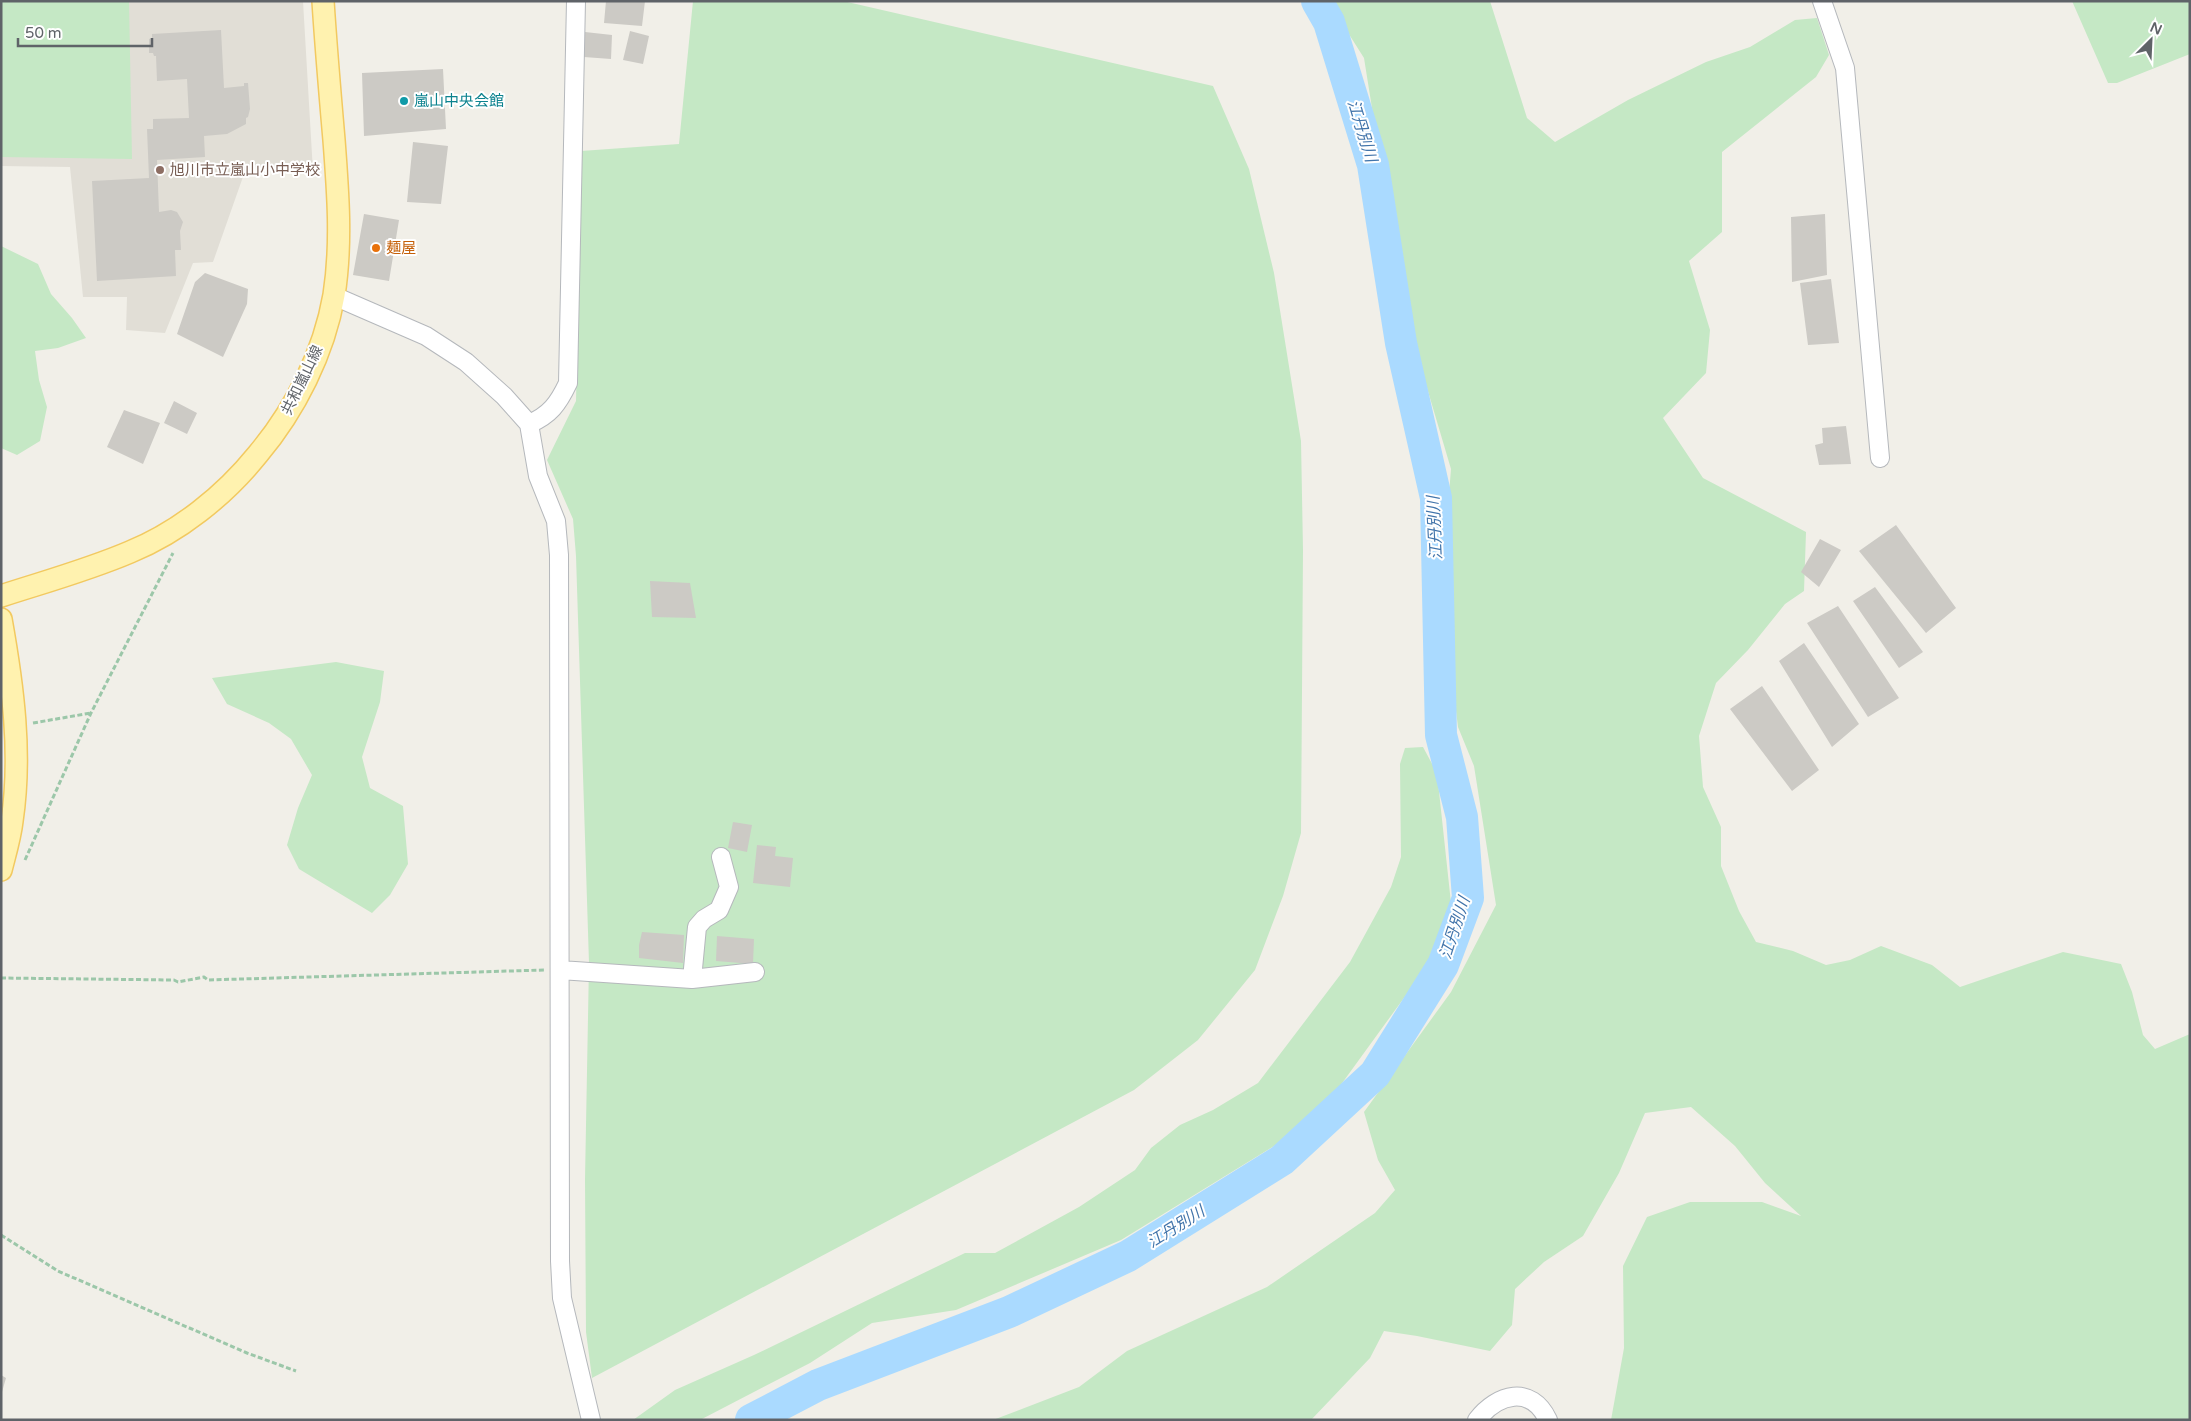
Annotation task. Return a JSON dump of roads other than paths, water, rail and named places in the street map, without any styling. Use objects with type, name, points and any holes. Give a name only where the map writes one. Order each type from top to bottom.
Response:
[{"type":"main road","name":"共和嵐山線","points":[[1,596],[130,552],[192,517],[219,496],[246,470],[271,439],[295,400],[324,336],[334,296],[338,258],[338,202],[323,1]]},
{"type":"main road","points":[[1,619],[14,696],[17,771],[12,822],[1,870]]},
{"type":"street","points":[[529,424],[545,417],[558,404],[568,383],[576,1]]},
{"type":"street","points":[[1822,1],[1845,68],[1880,458]]},
{"type":"street","points":[[334,296],[426,336],[466,362],[504,396],[529,424],[538,476],[556,521],[560,555],[562,1298],[591,1420]]},
{"type":"street","points":[[692,979],[697,927],[704,919],[719,910],[729,887],[721,856]]},
{"type":"street","points":[[560,970],[692,979],[755,972]]},
{"type":"street","points":[[1477,1420],[1486,1408],[1499,1399],[1526,1397],[1536,1404],[1548,1420]]},
{"type":"waterway","name":"江丹別川","points":[[751,1420],[818,1385],[1009,1312],[1128,1256],[1282,1160],[1375,1074],[1443,965],[1468,898],[1462,817],[1441,735],[1436,498],[1401,343],[1373,165],[1329,22],[1317,1]]},
{"type":"place","name":"嵐山中央会館","points":[[404,101]]},
{"type":"place","name":"旭川市立嵐山小中学校","points":[[160,170]]},
{"type":"place","name":"麺屋","points":[[376,248]]}]
